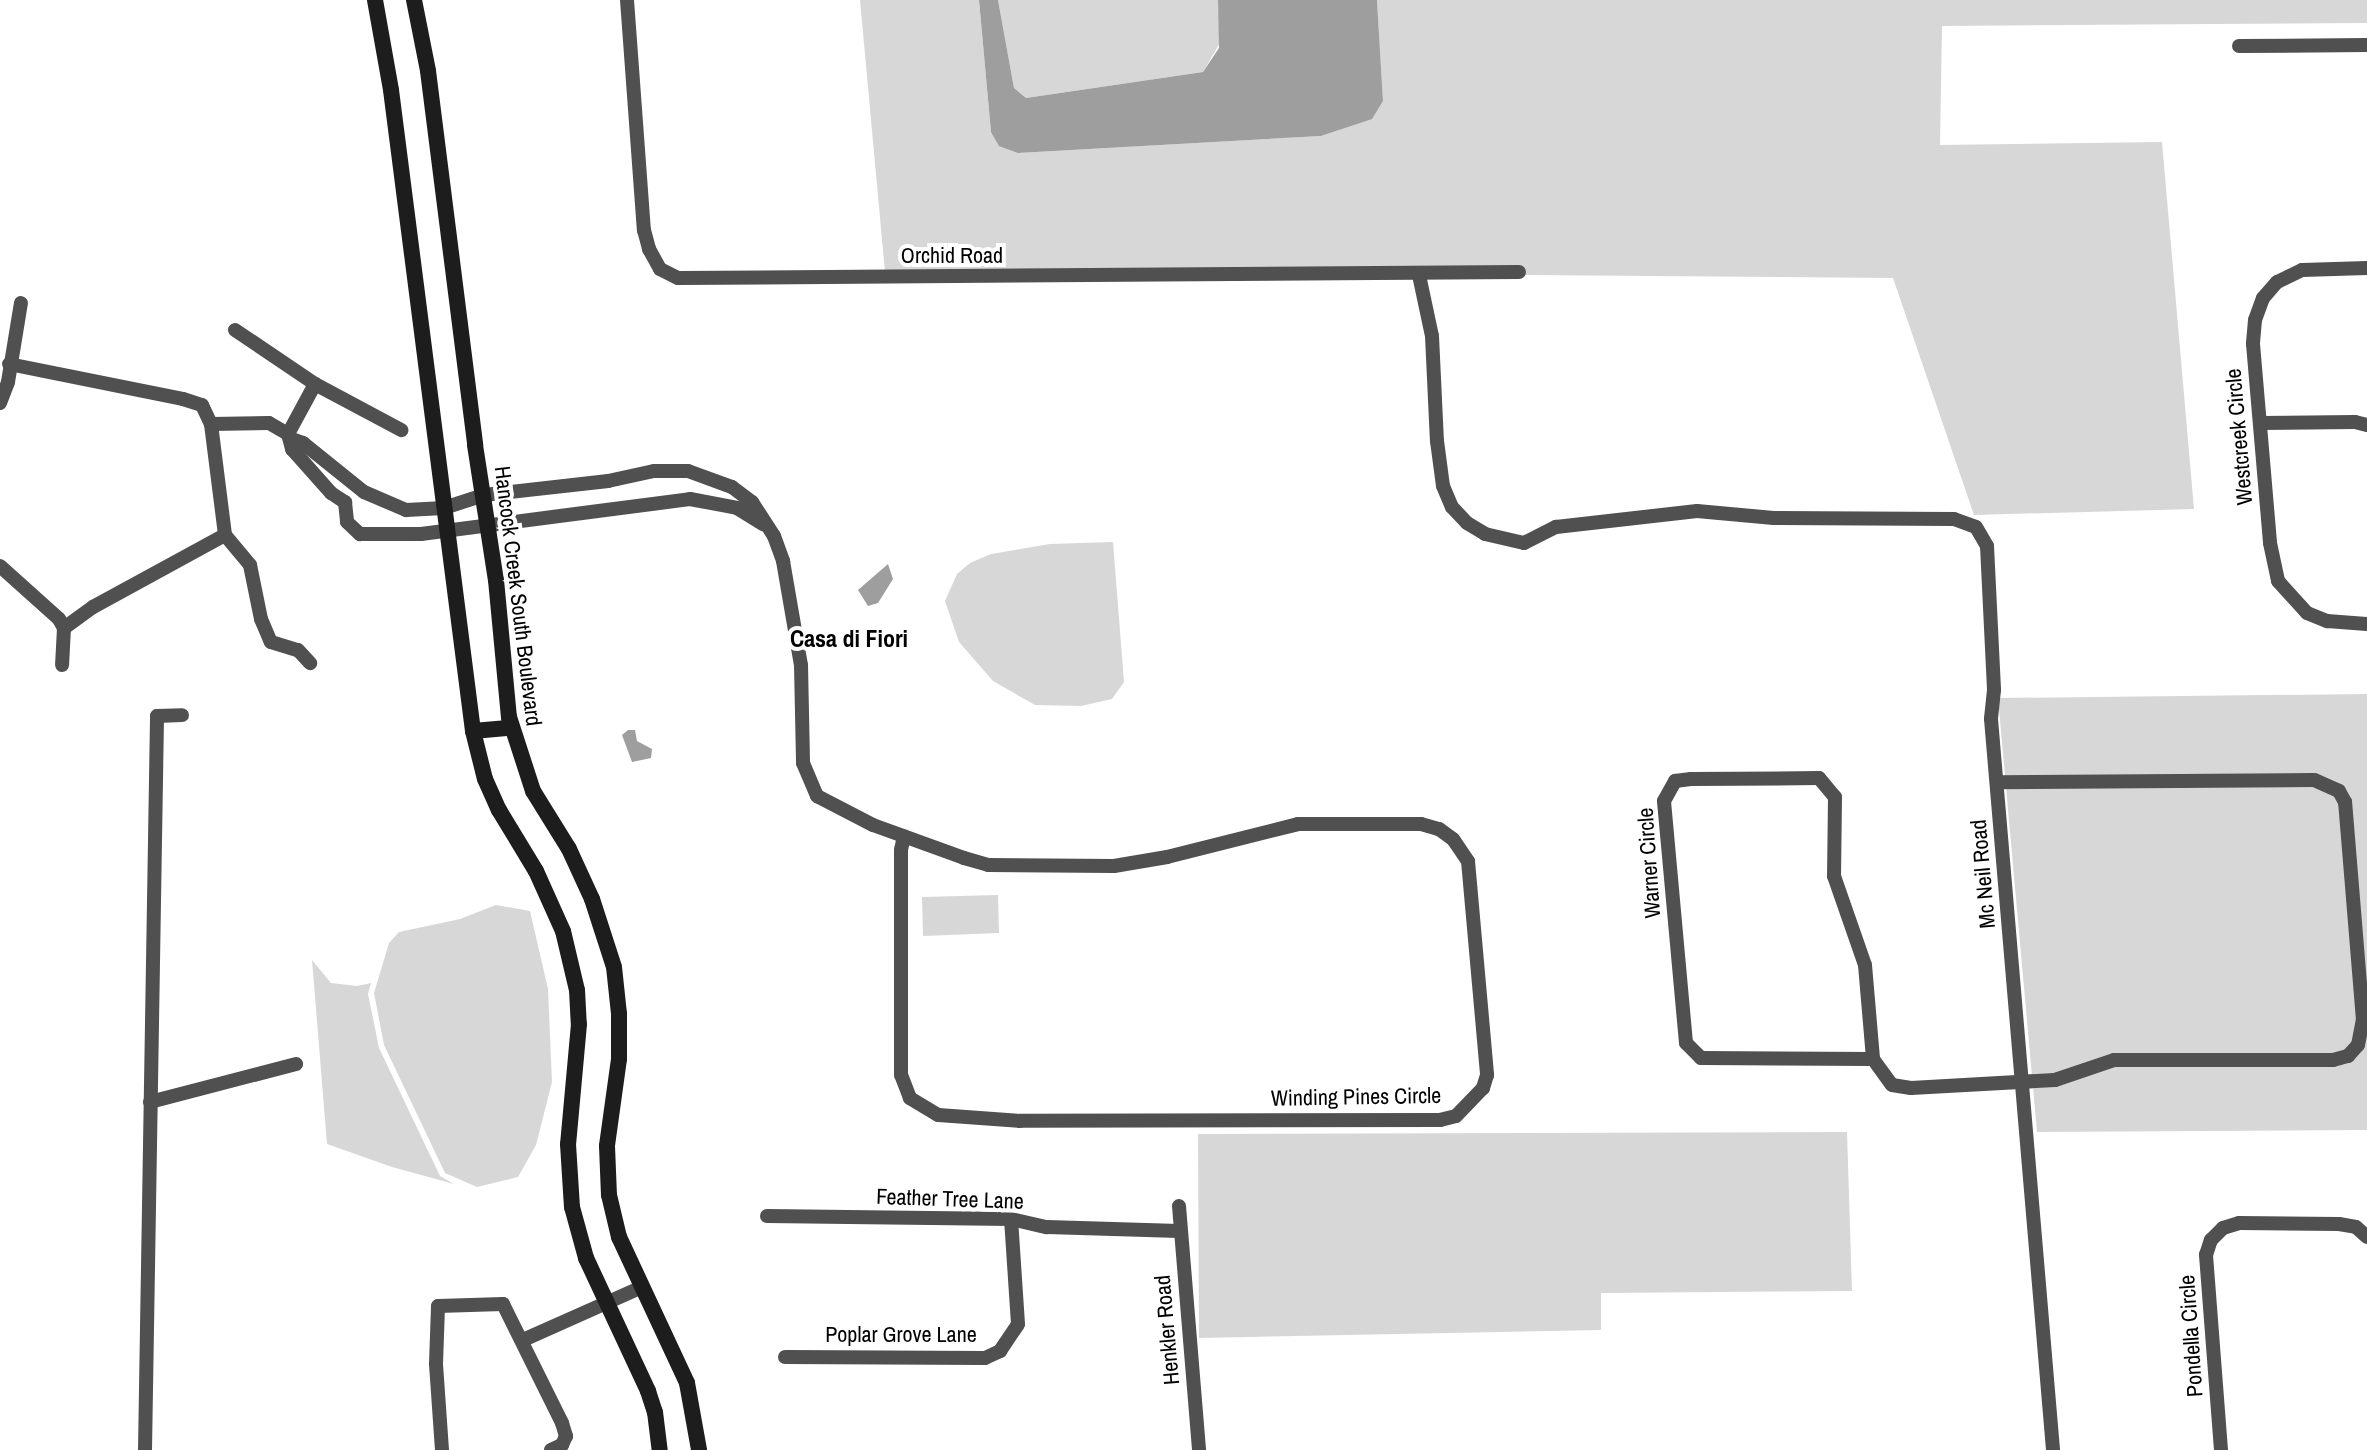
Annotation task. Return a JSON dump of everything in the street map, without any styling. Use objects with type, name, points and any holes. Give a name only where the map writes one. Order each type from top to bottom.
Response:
[{"type":"street","points":[[375,0],[391,90],[473,731],[485,779],[499,810],[548,894],[570,960],[577,990],[580,1035],[568,1144],[572,1207],[586,1258],[648,1391],[660,1450]]},
{"type":"street","name":"Hancock Creek South Boulevard","points":[[414,0],[428,71],[488,526],[511,728],[533,791],[569,849],[592,899],[614,967],[619,1014],[619,1059],[607,1146],[609,1195],[619,1237],[687,1383],[699,1450]]},
{"type":"street","name":"Orchid Road","points":[[627,0],[644,230],[649,249],[660,269],[678,278],[1519,272]]},
{"type":"street","points":[[2239,46],[2367,45]]},
{"type":"street","name":"Westcreek Circle","points":[[2367,268],[2302,270],[2277,282],[2263,298],[2255,320],[2253,344],[2271,555],[2278,581],[2307,613],[2327,621],[2367,624]]},
{"type":"street","name":"Mc Neil Road","points":[[1419,275],[1432,336],[1437,441],[1443,486],[1452,507],[1467,523],[1495,537],[1524,543],[1556,527],[1697,511],[1746,516],[1954,519],[1976,527],[1987,546],[1994,690],[1991,719],[2053,1450]]},
{"type":"street","points":[[0,403],[8,382],[21,303]]},
{"type":"street","points":[[235,330],[315,384],[401,430]]},
{"type":"street","points":[[9,364],[202,405],[211,424],[225,535],[250,565],[261,619],[271,642],[298,650],[310,663]]},
{"type":"street","points":[[315,384],[290,437],[292,449],[331,493],[345,502],[347,522],[360,534],[421,534],[707,500],[737,508],[762,523],[774,536]]},
{"type":"street","name":"Winding Pines Circle","points":[[211,424],[269,423],[303,443],[364,492],[406,510],[444,508],[484,495],[608,481],[654,471],[688,471],[719,480],[752,502],[774,536],[786,572],[798,631],[804,702],[803,763],[817,796],[904,836],[988,865],[1114,866],[1167,857],[1298,824],[1421,824],[1439,829],[1453,839],[1468,861],[1487,1075],[1483,1088],[1456,1116],[1440,1120],[1020,1121],[938,1115],[910,1098],[901,1075],[901,850],[904,836]]},
{"type":"street","points":[[2261,423],[2367,425]]},
{"type":"street","points":[[64,628],[93,607],[225,535]]},
{"type":"street","points":[[0,566],[64,628],[62,665]]},
{"type":"street","points":[[145,1450],[157,716],[182,715]]},
{"type":"street","points":[[473,731],[511,728]]},
{"type":"street","name":"Warner Circle","points":[[1819,778],[1835,797],[1834,876],[1865,965],[1873,1059],[1701,1058],[1686,1043],[1664,801],[1675,781],[1819,778]]},
{"type":"street","points":[[1873,1059],[1892,1085],[2069,1077],[2095,1064],[2114,1060],[2333,1060],[2348,1056],[2358,1045],[2363,1020],[2346,817],[2339,791],[2329,783],[2314,780],[1997,782]]},
{"type":"street","points":[[150,1102],[296,1064]]},
{"type":"street","name":"Henkler Road","points":[[1179,1206],[1199,1450]]},
{"type":"street","name":"Feather Tree Lane","points":[[767,1216],[1011,1219],[1047,1227],[1179,1231]]},
{"type":"street","name":"Poplar Grove Lane","points":[[785,1357],[985,1358],[1000,1351],[1011,1340],[1018,1324],[1011,1219]]},
{"type":"street","name":"Pondella Circle","points":[[2221,1450],[2206,1255],[2211,1240],[2223,1228],[2239,1223],[2339,1224],[2356,1227],[2367,1237]]},
{"type":"street","points":[[523,1340],[642,1287]]},
{"type":"street","points":[[442,1450],[436,1364],[438,1306],[503,1304],[523,1340],[566,1436],[562,1445],[551,1450]]},
{"type":"shaded area","points":[[860,0],[979,0],[991,132],[1018,153],[1321,136],[1339,130],[1383,101],[1377,0],[2367,0],[2367,23],[1942,26],[1940,145],[2162,142],[2194,509],[1974,515],[1893,278],[1509,275],[886,283]]},
{"type":"shaded area","points":[[979,0],[998,0],[1014,88],[1026,98],[1203,72],[1219,48],[1218,0],[1377,0],[1383,101],[1372,119],[1321,136],[1018,153],[999,146],[991,132]]},
{"type":"shaded area","points":[[998,0],[1218,0],[1221,41],[1203,72],[1026,98],[1014,88]]},
{"type":"shaded area","points":[[1113,542],[1124,682],[1112,699],[1081,706],[1035,705],[993,681],[959,642],[945,601],[957,574],[970,563],[991,554],[1050,544]]},
{"type":"shaded area","points":[[888,564],[893,579],[878,603],[868,606],[858,590]]},
{"type":"shaded area","points":[[2367,694],[2367,1130],[2037,1132],[1998,698]]},
{"type":"shaded area","points":[[628,730],[635,730],[637,741],[652,749],[651,758],[632,762],[622,735]]},
{"type":"shaded area","points":[[998,895],[999,933],[923,936],[922,897]]},
{"type":"shaded area","points":[[496,905],[530,911],[548,989],[552,1082],[536,1145],[518,1177],[477,1187],[445,1173],[384,1045],[374,993],[389,943],[399,932],[460,919]]},
{"type":"shaded area","points":[[312,960],[331,983],[357,986],[371,983],[368,994],[379,1048],[440,1176],[454,1184],[392,1167],[327,1144]]},
{"type":"shaded area","points":[[1847,1132],[1852,1291],[1601,1293],[1601,1330],[1199,1338],[1198,1134]]},
{"type":"district","name":"Casa di Fiori","points":[[849,639]]}]
